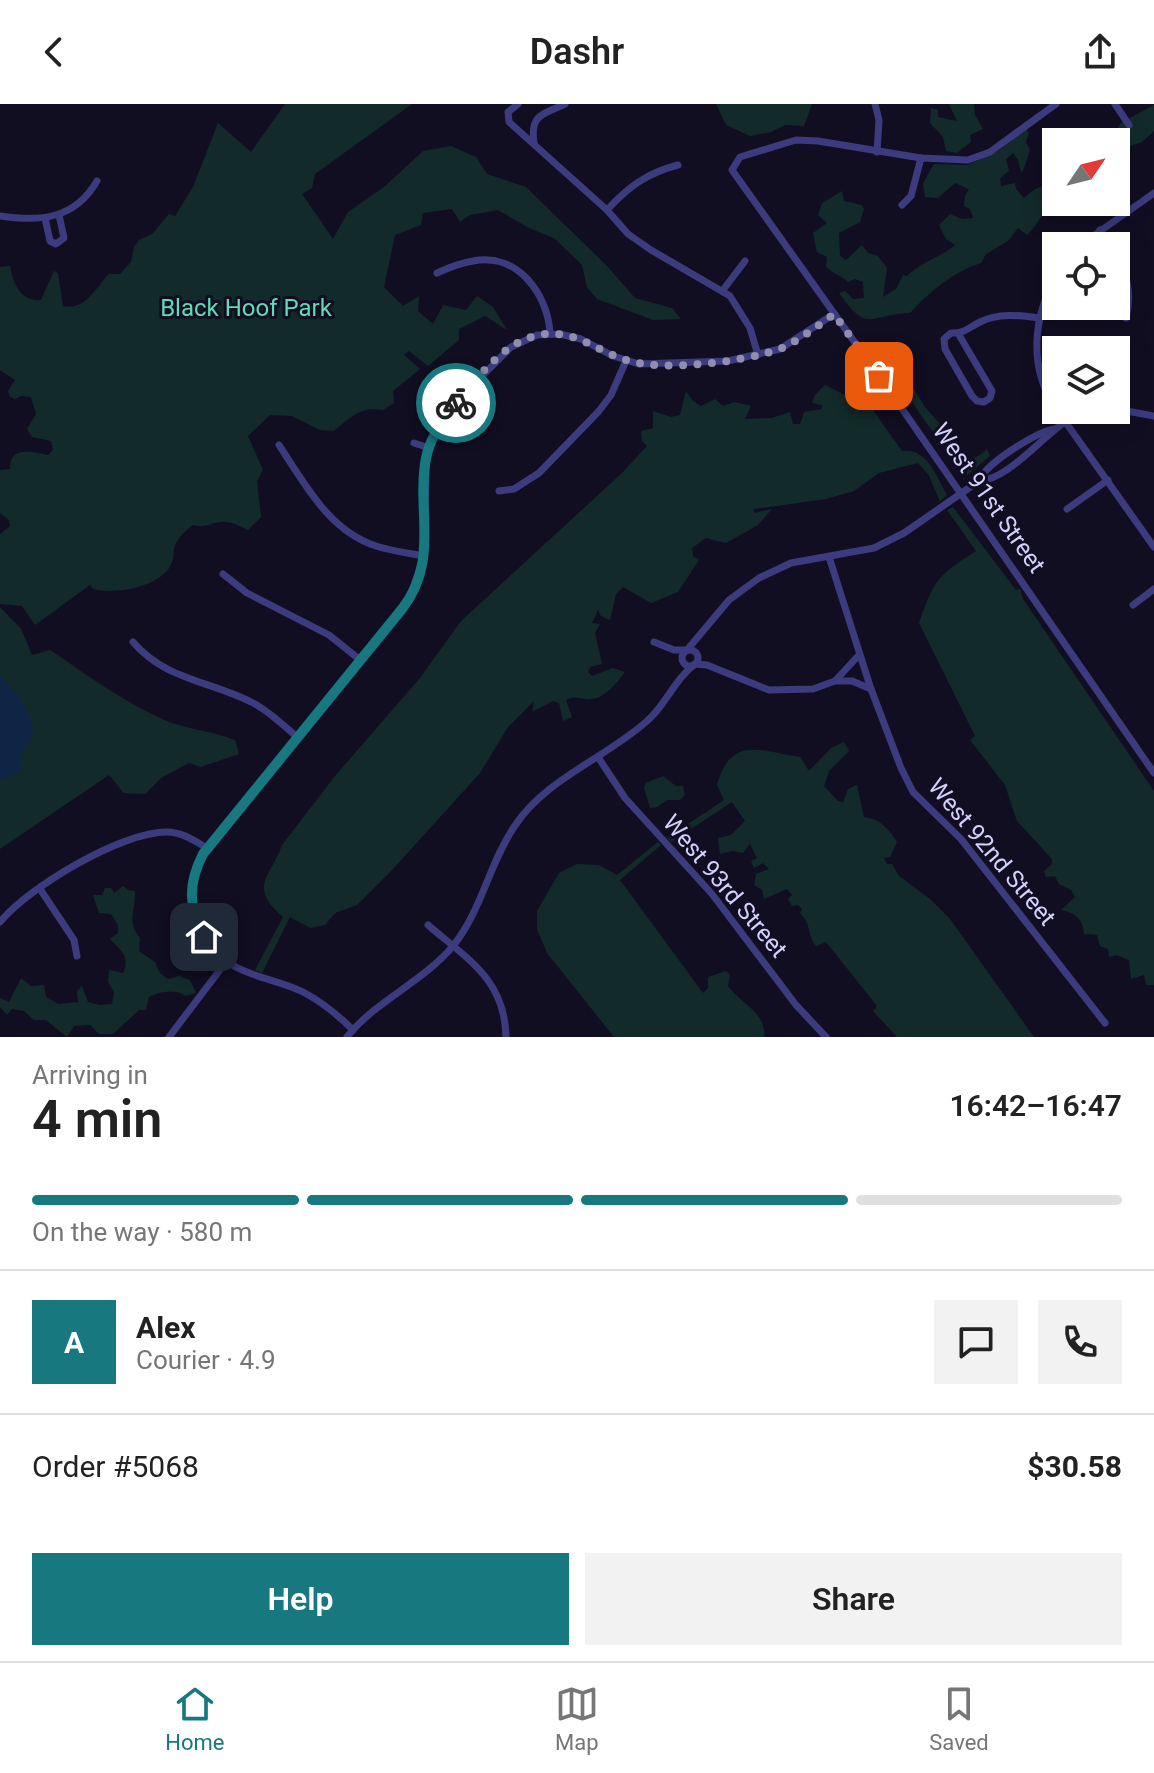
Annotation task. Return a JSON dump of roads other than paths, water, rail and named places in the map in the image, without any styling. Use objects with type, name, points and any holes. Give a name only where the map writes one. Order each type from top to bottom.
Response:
[{"type":"street","points":[[518,104],[508,112],[509,122],[607,210],[628,234],[723,290],[745,317],[758,355]]},
{"type":"street","points":[[534,143],[532,128],[536,119],[565,104]]},
{"type":"street","points":[[875,104],[879,120],[877,152],[968,160],[990,152],[1056,104]]},
{"type":"street","points":[[1115,104],[1129,125]]},
{"type":"street","name":"West 91st Street","points":[[877,152],[796,140],[740,157],[732,170],[1154,773]]},
{"type":"street","points":[[902,205],[911,196],[921,158]]},
{"type":"street","points":[[607,210],[633,184],[678,165]]},
{"type":"street","points":[[0,216],[45,218],[59,215],[82,201],[97,181]]},
{"type":"street","points":[[1097,232],[1154,193]]},
{"type":"street","points":[[45,218],[50,241],[56,244],[62,241],[64,234],[59,215]]},
{"type":"street","points":[[437,273],[474,260],[510,267],[539,291],[549,314],[550,333]]},
{"type":"street","points":[[723,290],[745,261]]},
{"type":"street","points":[[1042,309],[1038,318],[1037,358],[1042,378]]},
{"type":"street","points":[[700,636],[694,665],[682,675],[651,719],[549,791],[514,826],[476,911],[452,946],[435,965],[350,1033],[334,1012],[305,993],[226,962],[204,937],[191,905],[195,871],[207,848],[409,600],[424,556],[429,448],[447,413],[500,355],[524,339],[550,333],[581,339],[639,364],[728,361],[780,349],[834,314]]},
{"type":"street","points":[[959,335],[992,391],[990,398],[984,402],[972,396],[943,344],[946,335],[959,335],[992,318],[1016,315],[1038,318]]},
{"type":"street","points":[[499,491],[514,489],[539,473],[599,411],[611,395],[626,361]]},
{"type":"street","points":[[1130,412],[1154,416]]},
{"type":"street","points":[[682,675],[684,655],[729,600],[759,578],[791,563],[874,548],[904,533],[979,481],[992,479],[1042,443],[1062,424]]},
{"type":"street","points":[[1068,424],[1154,547]]},
{"type":"street","points":[[414,443],[429,448]]},
{"type":"street","points":[[279,445],[318,504],[343,528],[374,545],[424,556]]},
{"type":"street","points":[[1067,509],[1108,480]]},
{"type":"street","name":"West 92nd Street","points":[[829,557],[871,689],[913,792],[961,839],[1105,1023]]},
{"type":"street","points":[[223,574],[247,593],[329,635],[359,659]]},
{"type":"street","points":[[1133,605],[1154,589]]},
{"type":"street","points":[[133,642],[166,670],[250,701],[297,737]]},
{"type":"street","points":[[654,642],[684,655],[697,654]]},
{"type":"street","points":[[697,654],[707,665]]},
{"type":"street","points":[[684,655],[688,666],[707,665],[769,690],[813,689],[835,681],[852,681],[871,689]]},
{"type":"street","points":[[835,681],[859,655]]},
{"type":"street","name":"West 93rd Street","points":[[598,757],[625,798],[712,894],[796,1005],[826,1037]]},
{"type":"street","points":[[0,922],[40,889],[86,858],[146,835],[171,832],[207,848]]},
{"type":"street","points":[[40,889],[74,940],[77,956]]},
{"type":"street","points":[[428,925],[474,963],[493,986],[501,1005],[506,1037]]},
{"type":"street","points":[[169,1037],[226,962]]},
{"type":"water","points":[[0,675],[28,711],[33,728],[22,753],[20,772],[0,779]]},
{"type":"park label","name":"Black Hoof Park","points":[[246,308]]}]
